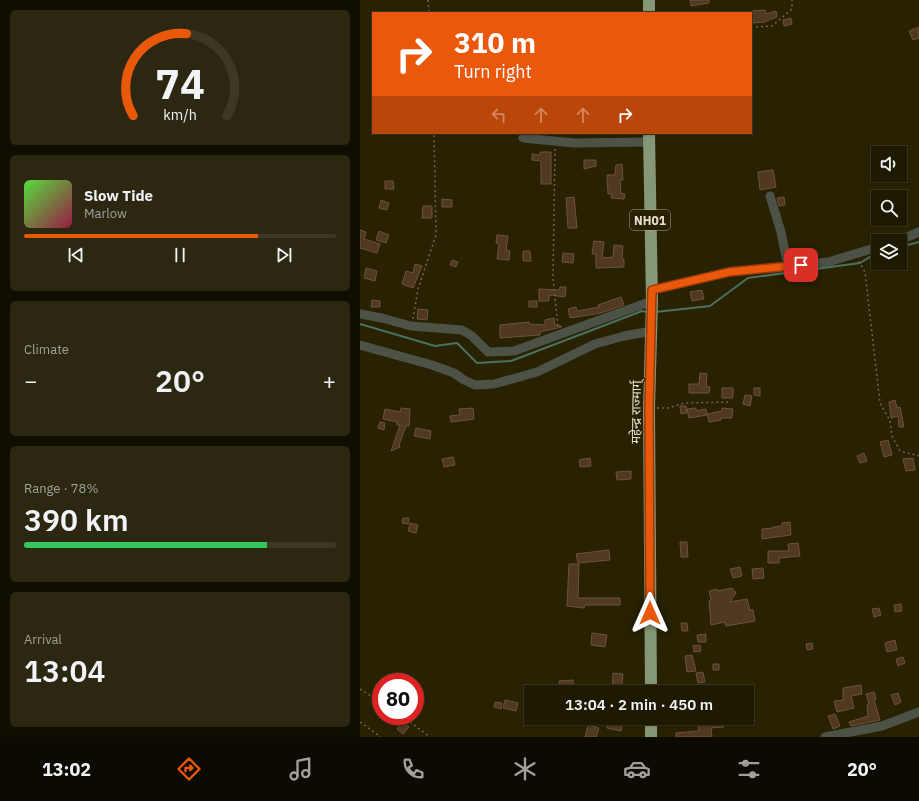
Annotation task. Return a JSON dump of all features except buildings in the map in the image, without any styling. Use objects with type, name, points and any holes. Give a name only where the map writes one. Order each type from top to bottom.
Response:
[{"type":"highway","points":[[649,0],[649,12]]},
{"type":"highway","name":"महेन्द्र राज्मार्ग्","points":[[649,138],[652,299],[649,408],[651,685]]},
{"type":"highway","points":[[651,725],[651,737]]},
{"type":"street","points":[[523,138],[588,143],[649,138]]},
{"type":"street","points":[[770,196],[781,232],[788,267]]},
{"type":"street","points":[[907,237],[919,232]]},
{"type":"street","points":[[360,314],[411,326],[462,330],[472,336],[488,352],[514,351],[652,299],[729,272],[828,262],[871,249]]},
{"type":"street","points":[[360,345],[432,365],[454,373],[464,380],[476,385],[494,384],[537,372],[595,344],[652,328]]},
{"type":"street","points":[[824,737],[882,726],[919,712]]},
{"type":"path","points":[[428,0],[429,12]]},
{"type":"path","points":[[752,27],[772,26],[792,9],[792,0]]},
{"type":"path","points":[[411,326],[418,290],[436,235],[434,134]]},
{"type":"path","points":[[555,141],[553,278],[559,335]]},
{"type":"path","points":[[857,253],[865,272],[880,403],[890,421],[892,436],[900,451],[919,456]]},
{"type":"path","points":[[649,408],[668,408],[685,403],[732,402]]},
{"type":"path","points":[[360,689],[372,696]]},
{"type":"path","points":[[360,722],[381,737]]},
{"type":"path","points":[[414,725],[430,737]]},
{"type":"waterway","points":[[907,245],[919,242]]},
{"type":"waterway","points":[[655,312],[710,306],[748,278],[860,263],[871,256]]},
{"type":"waterway","points":[[360,324],[435,346],[457,343],[477,363],[511,361],[642,311],[647,312]]},
{"type":"route","points":[[650,613],[649,408],[652,290],[729,272],[801,265]]}]
